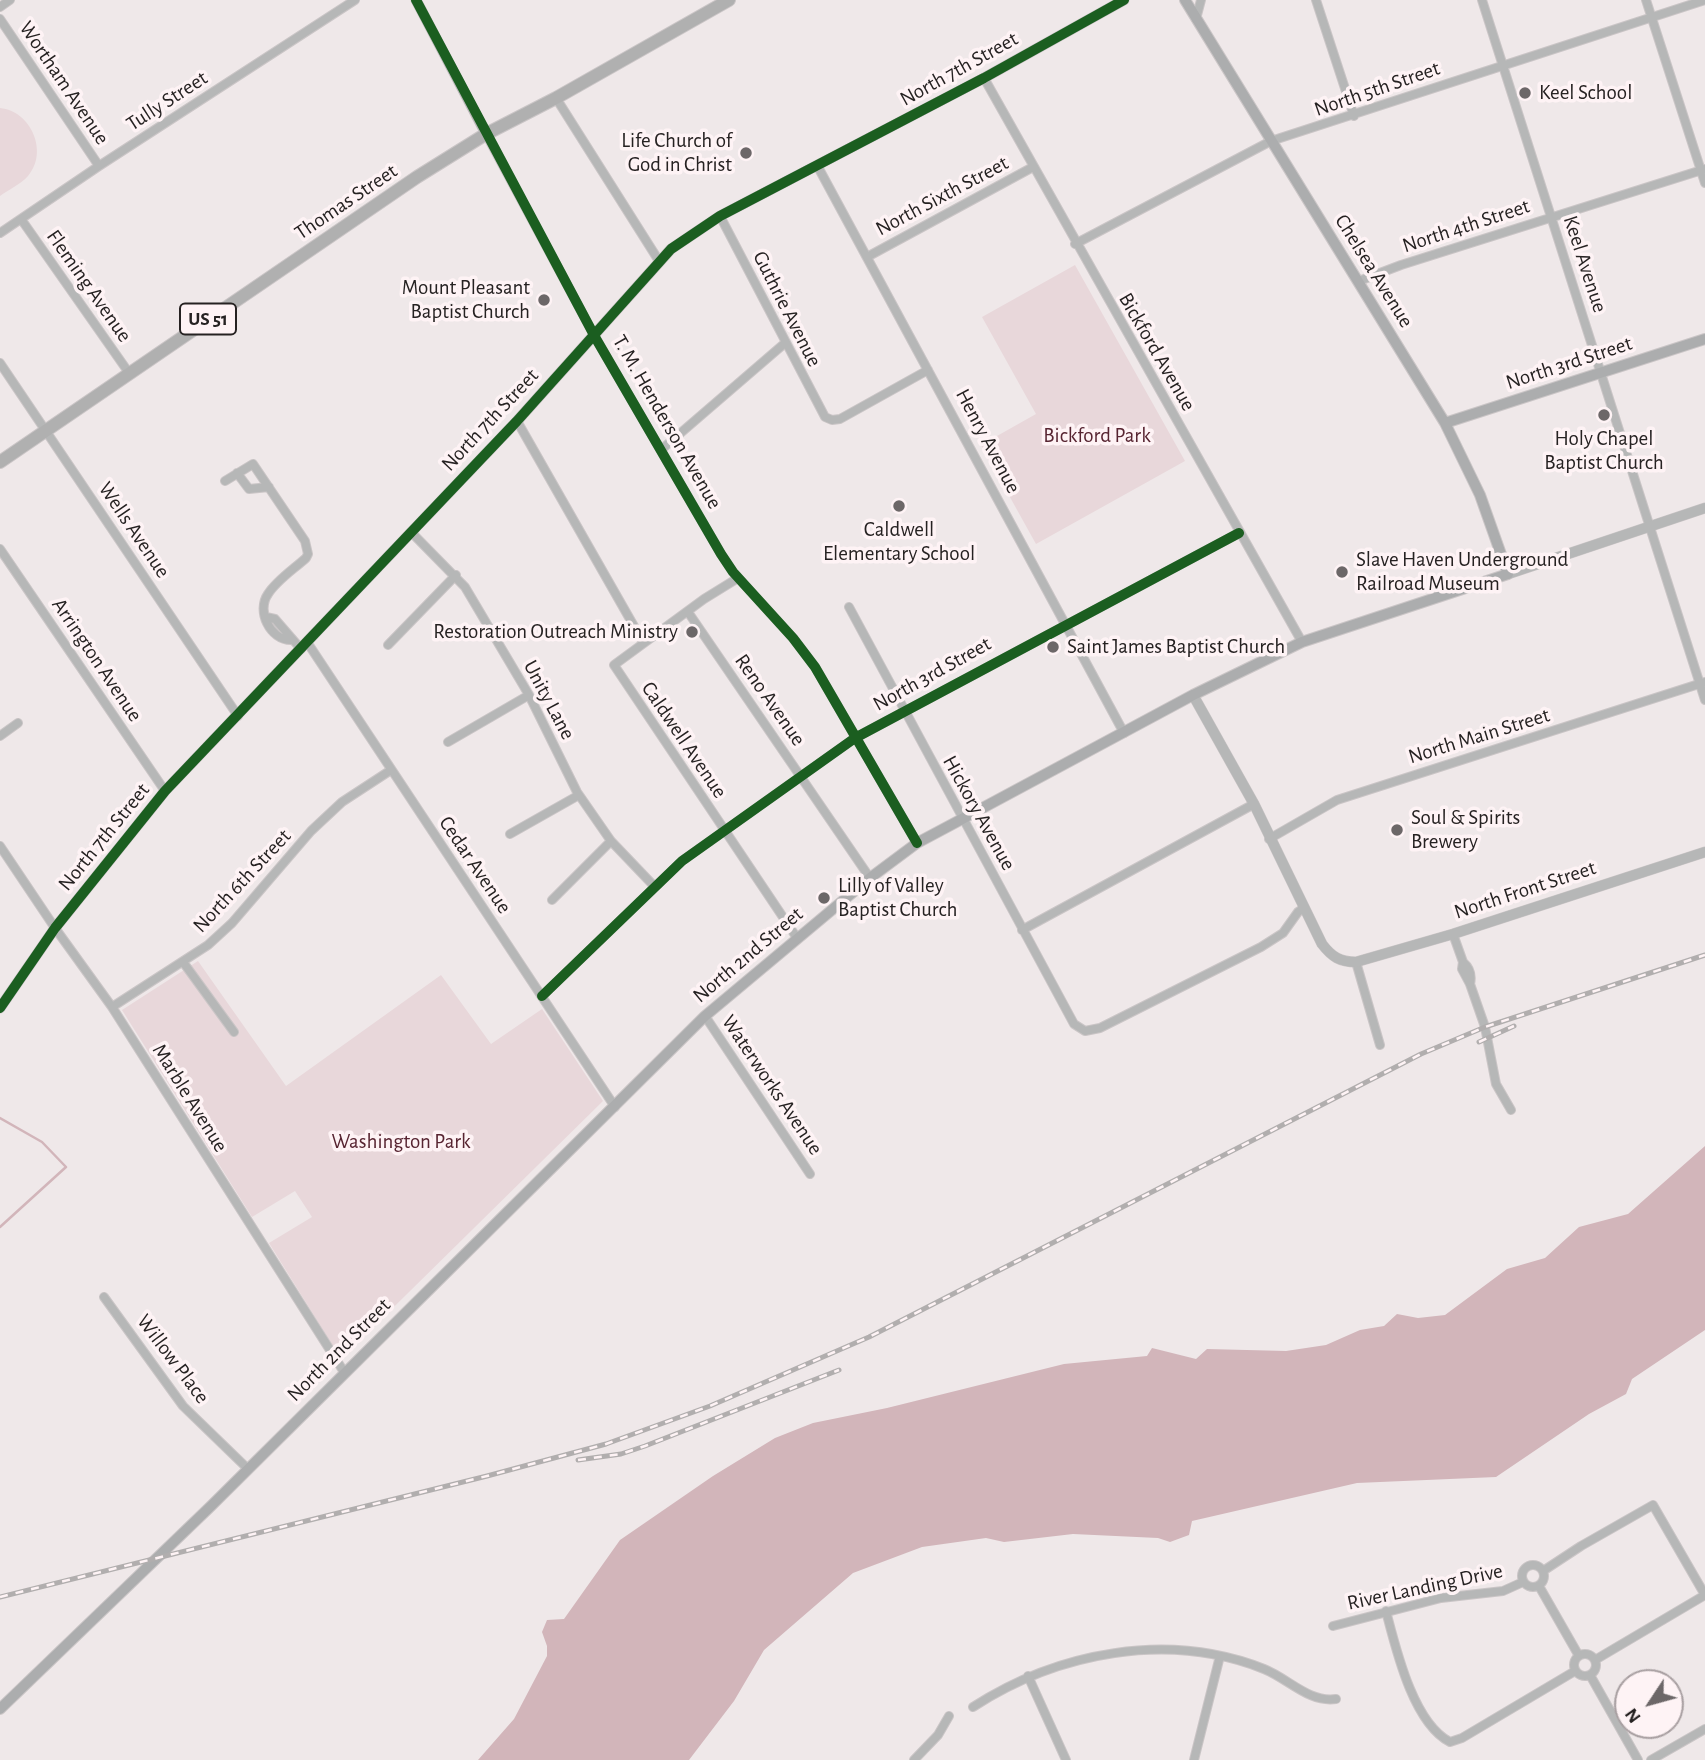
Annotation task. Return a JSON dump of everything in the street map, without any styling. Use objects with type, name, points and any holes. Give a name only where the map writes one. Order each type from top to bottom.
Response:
[{"type":"main road","name":"Thomas Street","points":[[0,461],[406,184],[486,134],[556,98],[729,0]]},
{"type":"main road","name":"Chelsea Avenue","points":[[1185,0],[1445,423],[1480,495],[1508,573]]},
{"type":"main road","name":"North 3rd Street","points":[[1445,423],[1705,339]]},
{"type":"main road","name":"North 2nd Street","points":[[0,1709],[248,1469],[705,1016],[870,878],[917,843],[1194,695],[1301,642],[1508,573]]},
{"type":"street","points":[[0,6],[10,0]]},
{"type":"street","name":"Tully Street","points":[[0,233],[355,0]]},
{"type":"street","name":"T. M. Henderson Avenue","points":[[416,0],[595,337],[721,554],[738,578],[793,638],[815,667],[917,843]]},
{"type":"street","name":"North 7th Street","points":[[0,1008],[55,928],[165,791],[517,421],[595,337],[659,261],[681,240],[720,216],[818,167],[1124,0]]},
{"type":"street","points":[[1196,19],[1201,0]]},
{"type":"street","points":[[1316,0],[1354,116]]},
{"type":"street","name":"Keel Avenue","points":[[1482,0],[1702,683],[1705,700]]},
{"type":"street","points":[[1646,0],[1705,183]]},
{"type":"street","name":"North 5th Street","points":[[1075,244],[1271,141],[1705,0]]},
{"type":"street","name":"Wortham Avenue","points":[[0,19],[99,166]]},
{"type":"street","name":"Bickford Avenue","points":[[984,78],[1301,642]]},
{"type":"street","points":[[556,98],[659,261]]},
{"type":"street","name":"Henry Avenue","points":[[818,167],[1125,733]]},
{"type":"street","name":"North Sixth Street","points":[[867,257],[1033,167]]},
{"type":"street","name":"North 4th Street","points":[[1359,281],[1401,265],[1703,170]]},
{"type":"street","name":"Guthrie Avenue","points":[[720,216],[824,416],[832,420],[840,419],[928,370]]},
{"type":"street","name":"Fleming Avenue","points":[[21,219],[129,373]]},
{"type":"street","points":[[662,449],[785,343]]},
{"type":"street","name":"Wells Avenue","points":[[0,363],[239,716]]},
{"type":"street","points":[[517,421],[643,642],[738,578]]},
{"type":"street","points":[[225,481],[237,473],[253,464],[269,487],[248,489],[237,473]]},
{"type":"street","name":"Cedar Avenue","points":[[269,487],[306,541],[308,554],[267,594],[264,606],[266,617],[275,619],[291,639],[304,646],[391,770],[615,1107]]},
{"type":"street","name":"North 2nd Street","points":[[1508,573],[1705,508]]},
{"type":"street","name":"Unity Lane","points":[[411,532],[465,587],[529,695],[579,795],[611,841],[654,886]]},
{"type":"street","name":"North 3rd Street","points":[[542,996],[682,861],[855,738],[1065,623],[1239,533]]},
{"type":"street","name":"Arrington Avenue","points":[[0,549],[165,791]]},
{"type":"street","points":[[388,645],[456,575]]},
{"type":"street","name":"Hickory Avenue","points":[[849,607],[1074,1024],[1085,1031],[1100,1028],[1261,947],[1283,933],[1304,908]]},
{"type":"street","name":"Reno Avenue","points":[[688,612],[870,878]]},
{"type":"street","name":"Caldwell Avenue","points":[[643,642],[614,665],[797,938]]},
{"type":"street","name":"North Main Street","points":[[1269,839],[1337,800],[1702,683]]},
{"type":"street","points":[[448,742],[529,695]]},
{"type":"street","points":[[1194,695],[1254,804],[1322,944],[1329,953],[1344,962],[1356,962],[1380,1045]]},
{"type":"street","points":[[0,736],[18,723]]},
{"type":"street","name":"North 6th Street","points":[[112,1007],[208,945],[232,923],[311,831],[342,802],[391,770]]},
{"type":"street","points":[[510,834],[579,795]]},
{"type":"street","points":[[1022,930],[1254,804]]},
{"type":"street","points":[[552,900],[611,841]]},
{"type":"street","name":"Marble Avenue","points":[[0,846],[112,1007],[344,1372]]},
{"type":"street","name":"North Front Street","points":[[1356,962],[1453,934],[1705,852]]},
{"type":"street","points":[[1453,934],[1463,962],[1462,969],[1485,1027],[1496,1084],[1511,1110]]},
{"type":"street","points":[[183,962],[234,1032]]},
{"type":"street","name":"Waterworks Avenue","points":[[705,1016],[810,1174]]},
{"type":"street","name":"Willow Place","points":[[104,1297],[183,1406],[248,1469]]},
{"type":"street","name":"River Landing Drive","points":[[1539,1586],[1530,1587],[1524,1582],[1522,1573],[1528,1567],[1536,1565],[1543,1571],[1581,1546],[1653,1506],[1705,1595]]},
{"type":"street","points":[[1543,1571],[1544,1579],[1539,1586],[1579,1656]]},
{"type":"street","name":"River Landing Drive","points":[[1333,1626],[1444,1597],[1503,1591],[1524,1582]]},
{"type":"street","points":[[1595,1660],[1705,1595]]},
{"type":"street","points":[[1386,1611],[1399,1662],[1423,1714],[1440,1737],[1450,1742],[1462,1738],[1575,1671]]},
{"type":"street","points":[[973,1707],[1000,1689],[1028,1676],[1083,1658],[1115,1652],[1182,1650],[1220,1656],[1265,1669],[1322,1701],[1336,1699]]},
{"type":"street","points":[[1588,1655],[1595,1660],[1595,1669],[1590,1675],[1582,1676],[1575,1671],[1574,1662],[1579,1656],[1588,1655]]},
{"type":"street","points":[[1194,1760],[1220,1656]]},
{"type":"street","points":[[1590,1675],[1638,1760]]},
{"type":"street","points":[[1028,1676],[1066,1760]]},
{"type":"street","points":[[914,1760],[938,1735],[949,1716]]},
{"type":"street","points":[[1651,1760],[1705,1729]]},
{"type":"green space","points":[[0,108],[11,111],[28,125],[34,134],[37,156],[28,176],[0,196]]},
{"type":"green space","name":"Bickford Park","points":[[1075,265],[1185,461],[1036,544],[981,445],[1036,414],[982,317]]},
{"type":"green space","name":"Washington Park","points":[[198,961],[286,1086],[441,975],[491,1044],[542,1009],[603,1101],[341,1359],[269,1243],[312,1217],[295,1191],[252,1217],[122,1010]]},
{"type":"shaded area","points":[[1705,1146],[1705,1330],[1632,1379],[1626,1394],[1589,1414],[1496,1477],[1357,1483],[1192,1521],[1189,1535],[1170,1542],[1158,1538],[1073,1534],[1004,1542],[986,1538],[922,1547],[853,1573],[764,1650],[734,1701],[689,1760],[478,1760],[514,1719],[547,1656],[542,1632],[547,1620],[564,1619],[620,1540],[713,1476],[775,1438],[813,1423],[887,1408],[1064,1364],[1147,1356],[1152,1348],[1196,1359],[1207,1349],[1286,1351],[1326,1345],[1360,1330],[1384,1326],[1397,1314],[1418,1318],[1445,1315],[1507,1269],[1545,1258],[1579,1227],[1628,1214]]},
{"type":"waterway","points":[[0,1118],[42,1142],[66,1167],[0,1227]]},
{"type":"railway","points":[[0,1597],[606,1444],[710,1406],[869,1337],[1421,1054],[1485,1027],[1705,955]]},
{"type":"railway","points":[[1479,1042],[1514,1026]]},
{"type":"railway","points":[[578,1460],[621,1454],[645,1446],[839,1370]]},
{"type":"cycle path","points":[[416,0],[595,337],[721,554],[733,572],[793,638],[815,667],[917,843]]},
{"type":"cycle path","points":[[0,1008],[55,928],[165,791],[517,421],[671,249],[720,216],[984,78],[1124,0]]},
{"type":"cycle path","points":[[542,996],[682,861],[855,738],[1239,533]]},
{"type":"place","name":"Keel School","points":[[1525,93]]},
{"type":"place","name":"Life Church of God in Christ","points":[[746,153]]},
{"type":"place","name":"Mount Pleasant Baptist Church","points":[[544,300]]},
{"type":"place","name":"Holy Chapel Baptist Church","points":[[1604,415]]},
{"type":"place","name":"Caldwell Elementary School","points":[[899,506]]},
{"type":"place","name":"Slave Haven Underground Railroad Museum","points":[[1342,572]]},
{"type":"place","name":"Restoration Outreach Ministry","points":[[692,632]]},
{"type":"place","name":"Saint James Baptist Church","points":[[1053,647]]},
{"type":"place","name":"Soul & Spirits Brewery","points":[[1397,830]]},
{"type":"place","name":"Lilly of Valley Baptist Church","points":[[824,898]]}]
